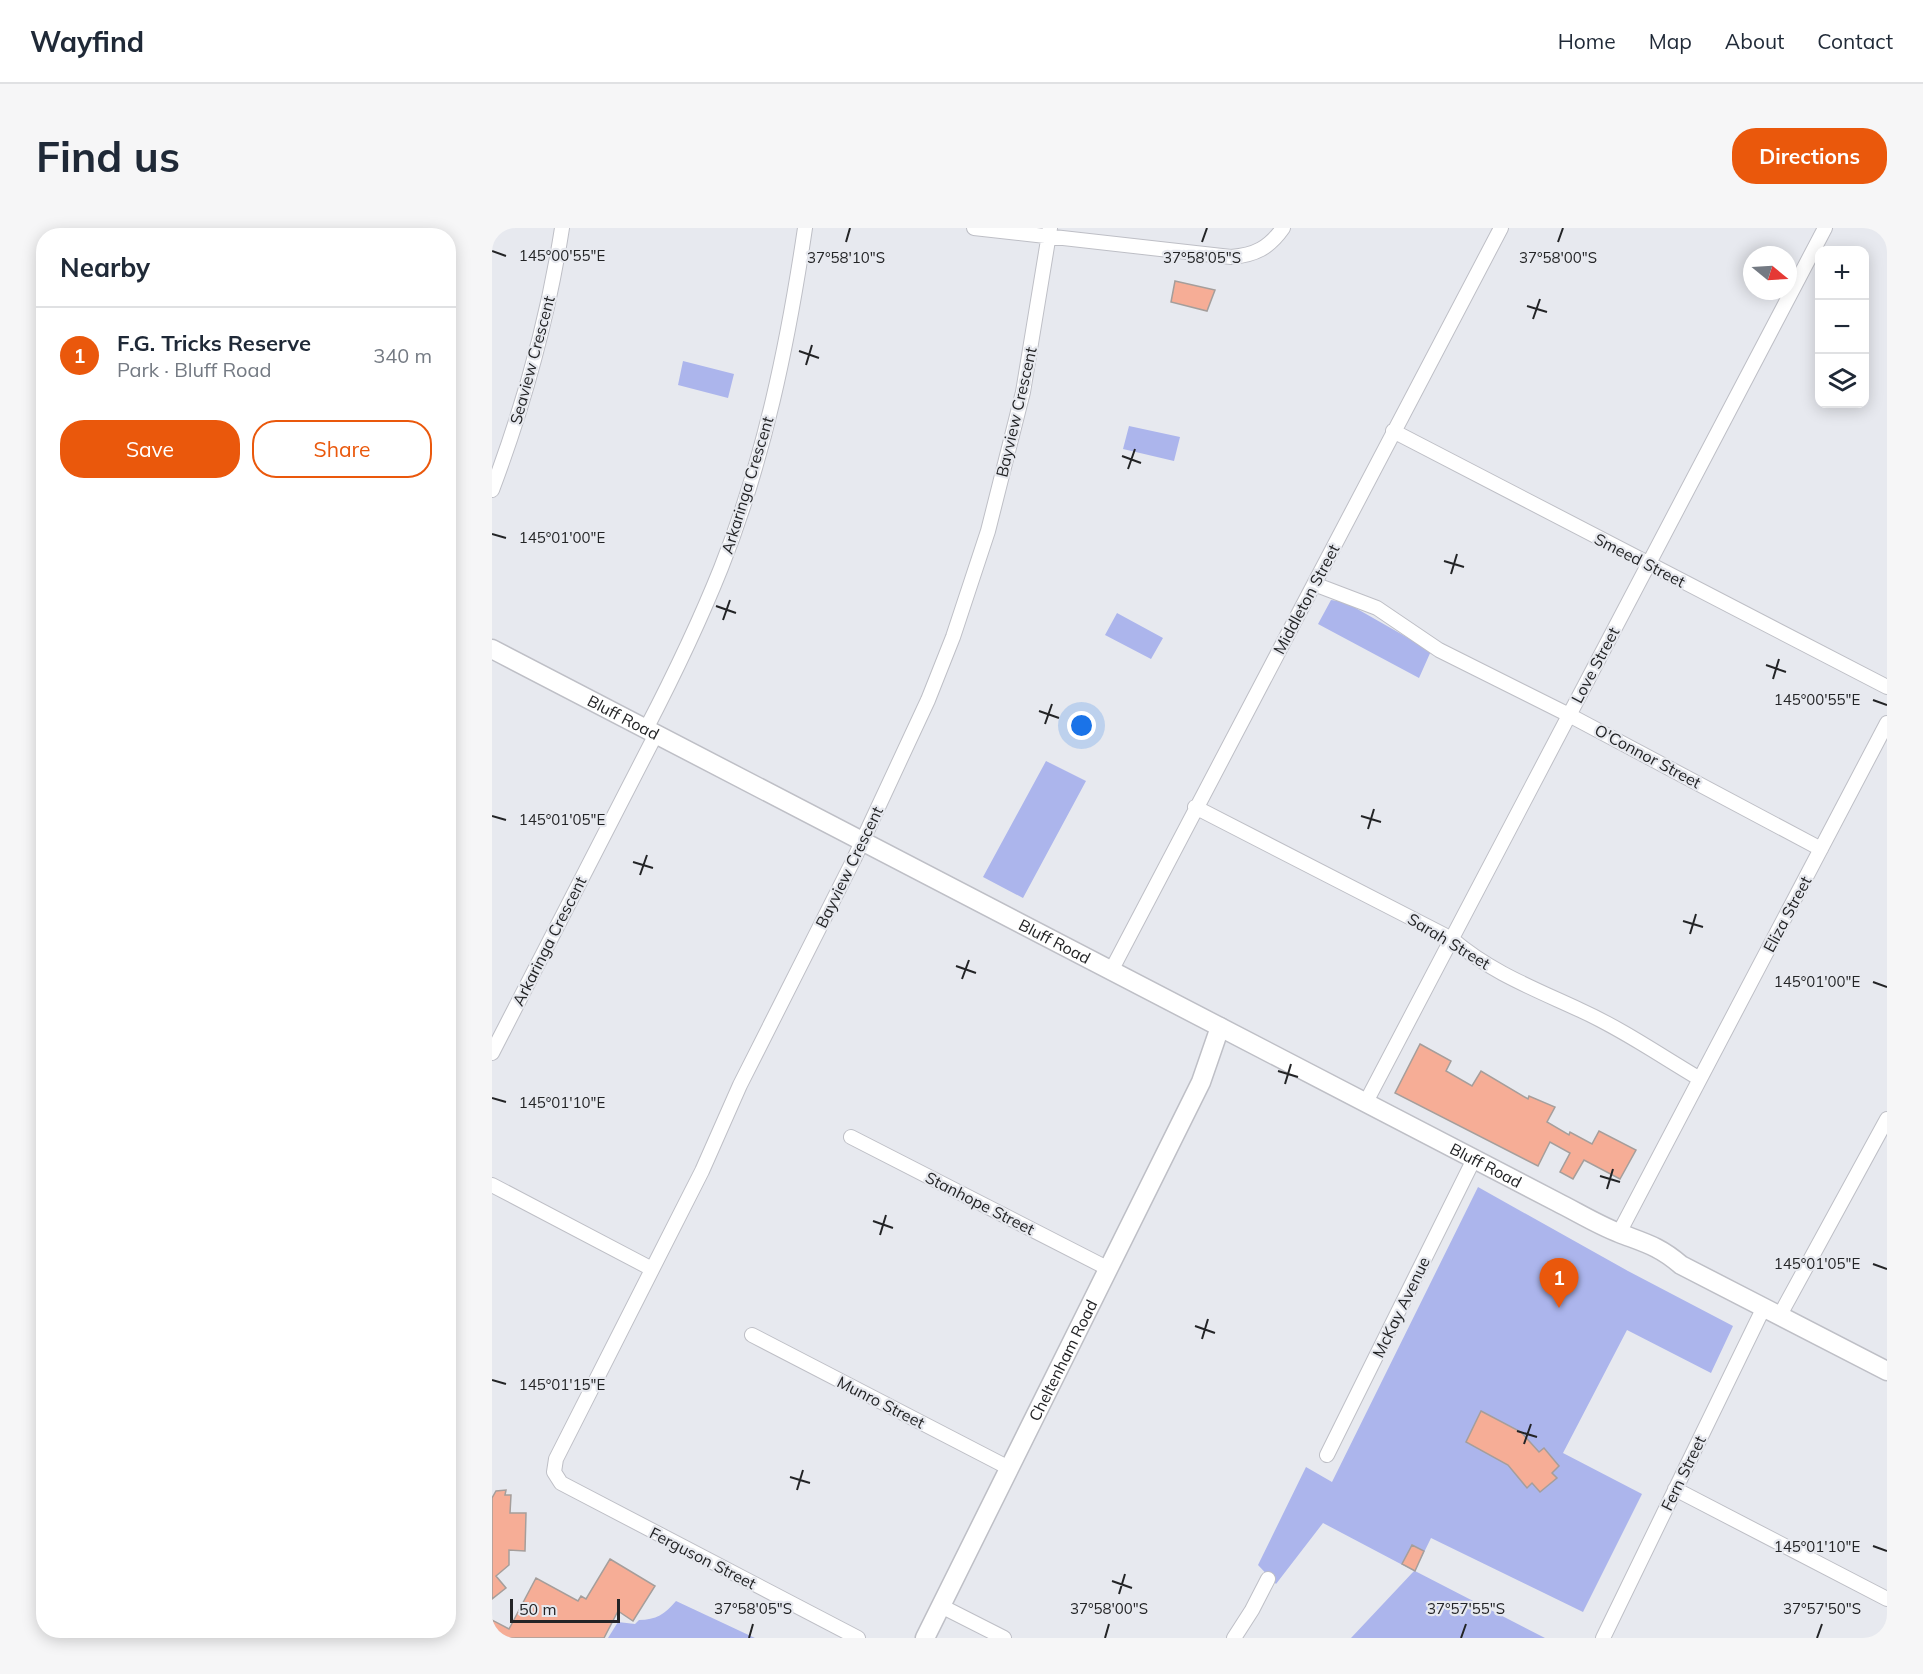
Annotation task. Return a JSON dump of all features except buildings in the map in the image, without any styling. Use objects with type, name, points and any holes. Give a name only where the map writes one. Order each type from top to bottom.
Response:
[{"type":"main road","name":"Bluff Road","points":[[492,649],[1619,1233],[1639,1251],[1659,1262],[1680,1265],[1887,1371]]},
{"type":"main road","name":"Cheltenham Road","points":[[925,1638],[1227,1030]]},
{"type":"street","name":"Seaview Crescent","points":[[492,490],[532,366],[547,309],[562,228]]},
{"type":"street","name":"Arkaringa Crescent","points":[[492,1053],[651,732],[721,567],[747,491],[784,352],[805,228]]},
{"type":"street","points":[[974,228],[1049,232],[1231,257],[1260,251],[1271,244],[1283,228]]},
{"type":"street","name":"Middleton Street","points":[[1111,971],[1501,228]]},
{"type":"street","name":"Love Street","points":[[1366,1102],[1825,228]]},
{"type":"street","name":"Bayview Crescent","points":[[554,1472],[556,1459],[702,1172],[740,1085],[862,841],[928,700],[953,637],[988,531],[1023,392],[1049,232]]},
{"type":"street","name":"Smeed Street","points":[[1393,431],[1887,687]]},
{"type":"street","name":"O'Connor Street","points":[[1314,584],[1377,608],[1439,650],[1569,715],[1821,849]]},
{"type":"street","name":"Eliza Street","points":[[1619,1233],[1887,723]]},
{"type":"street","name":"Sarah Street","points":[[1196,807],[1452,939],[1467,952],[1530,989],[1580,1010],[1700,1079]]},
{"type":"street","name":"Fern Street","points":[[1603,1638],[1675,1489],[1772,1312],[1887,1119]]},
{"type":"street","name":"Stanhope Street","points":[[851,1137],[1109,1269]]},
{"type":"street","name":"McKay Avenue","points":[[1327,1455],[1474,1159]]},
{"type":"street","points":[[492,1185],[652,1269]]},
{"type":"street","name":"Munro Street","points":[[752,1335],[1009,1468]]},
{"type":"street","name":"Ferguson Street","points":[[554,1472],[561,1483],[858,1638]]},
{"type":"street","points":[[1675,1489],[1887,1599]]},
{"type":"street","points":[[1234,1638],[1268,1579]]},
{"type":"street","points":[[941,1606],[1004,1638]]},
{"type":"shaded area","points":[[683,361],[734,374],[728,398],[678,385]]},
{"type":"shaded area","points":[[1129,426],[1180,437],[1174,461],[1123,449]]},
{"type":"shaded area","points":[[1331,600],[1345,602],[1431,651],[1419,678],[1318,624]]},
{"type":"shaded area","points":[[1117,613],[1163,638],[1151,659],[1105,635]]},
{"type":"shaded area","points":[[1046,761],[1086,781],[1023,898],[983,877]]},
{"type":"shaded area","points":[[1478,1187],[1628,1271],[1733,1326],[1711,1373],[1627,1330],[1563,1453],[1642,1494],[1583,1612],[1431,1538],[1415,1571],[1545,1638],[1351,1638],[1414,1571],[1323,1523],[1276,1584],[1258,1565],[1306,1467],[1332,1482]]},
{"type":"shaded area","points":[[676,1601],[755,1638],[608,1638],[618,1622],[635,1624],[639,1620],[655,1617],[664,1613]]},
{"type":"place","name":"F.G. Tricks Reserve","points":[[1559,1308]]}]
